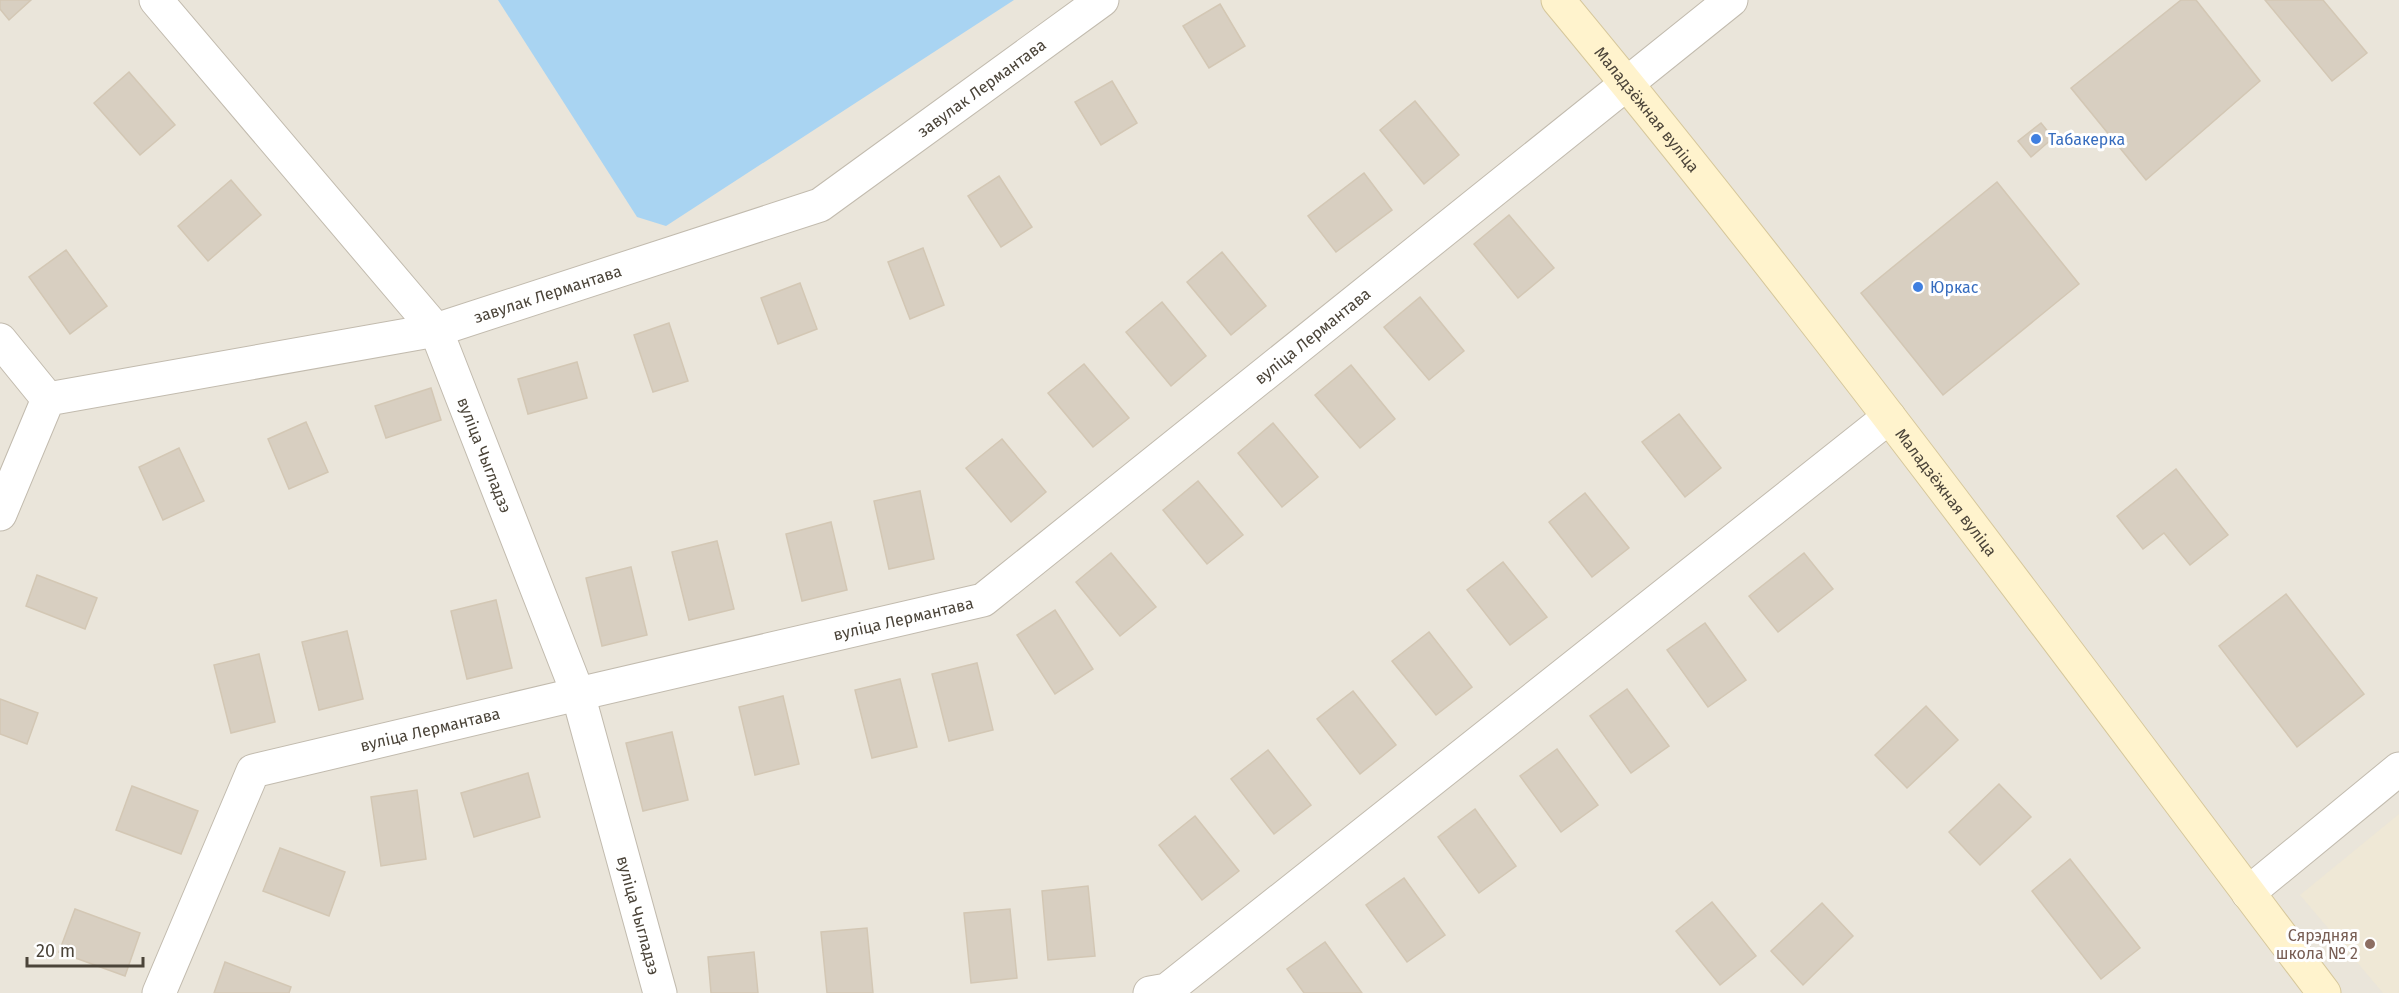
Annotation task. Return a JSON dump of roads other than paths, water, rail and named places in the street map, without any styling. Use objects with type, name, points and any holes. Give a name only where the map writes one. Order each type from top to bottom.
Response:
[{"type":"street","name":"вуліца Чыгладзэ","points":[[156,0],[436,330],[578,694],[660,993]]},
{"type":"street","name":"завулак Лермантава","points":[[48,399],[436,330],[820,205],[1102,0]]},
{"type":"street","name":"Маладзёжная вуліца","points":[[1558,0],[1627,83],[1889,417],[2324,993]]},
{"type":"street","name":"вуліца Лермантава","points":[[159,993],[253,771],[983,600],[1731,0]]},
{"type":"street","points":[[0,340],[48,399],[0,514]]},
{"type":"street","points":[[1162,992],[1889,417]]},
{"type":"street","points":[[2248,893],[2399,769]]},
{"type":"water","points":[[498,0],[1014,0],[666,226],[637,217]]},
{"type":"place","name":"Табакерка","points":[[2036,139]]},
{"type":"place","name":"Юркас","points":[[1918,287]]},
{"type":"place","name":"Сярэдняя школа № 2","points":[[2370,944]]}]
